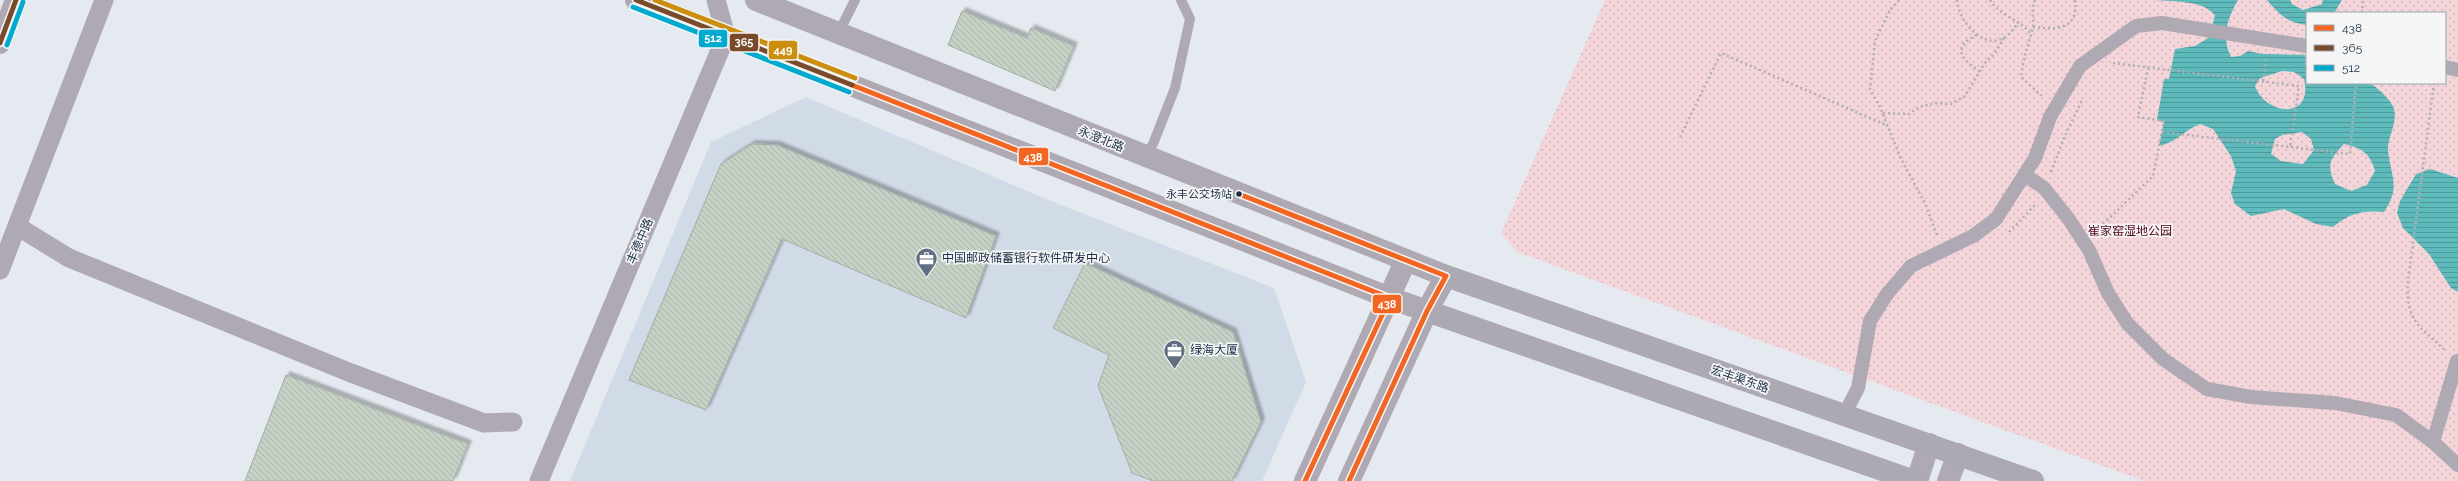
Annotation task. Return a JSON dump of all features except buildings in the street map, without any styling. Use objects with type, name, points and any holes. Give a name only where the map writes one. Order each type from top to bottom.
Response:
[{"type":"main road","name":"宏丰渠东路","points":[[1446,276],[2034,481]]},
{"type":"main road","points":[[1428,311],[1915,481]]},
{"type":"street","points":[[0,43],[16,0]]},
{"type":"street","points":[[0,270],[104,0]]},
{"type":"street","points":[[636,0],[1390,298],[1428,311]]},
{"type":"street","points":[[716,0],[726,36]]},
{"type":"street","name":"永澄北路","points":[[756,0],[839,32],[1145,157],[1446,276]]},
{"type":"street","points":[[1844,415],[1858,388],[1870,321],[1887,294],[1911,266],[1973,236],[1996,219],[2035,158],[2050,117],[2080,66],[2136,26],[2162,23],[2306,46]]},
{"type":"street","name":"丰德中路","points":[[540,481],[726,36]]},
{"type":"street","points":[[2446,67],[2458,70]]},
{"type":"street","points":[[2025,175],[2044,188],[2068,218],[2084,242],[2108,293],[2127,323],[2163,359],[2207,389],[2250,397],[2335,403],[2396,415],[2433,442],[2458,465]]},
{"type":"street","points":[[17,226],[69,258],[351,373],[484,423],[513,422]]},
{"type":"street","points":[[1305,481],[1390,298],[1406,260]]},
{"type":"street","points":[[1349,481],[1428,311],[1446,276]]},
{"type":"street","points":[[2433,442],[2457,361]]},
{"type":"street","points":[[1915,481],[1929,444]]},
{"type":"street","points":[[1948,481],[1958,454]]},
{"type":"lane","points":[[839,32],[855,0]]},
{"type":"lane","points":[[1145,157],[1153,144],[1175,88],[1190,19],[1181,0]]},
{"type":"path","points":[[1899,0],[1890,10],[1874,41],[1870,89],[1883,113],[1901,159],[1924,203],[1943,250]]},
{"type":"path","points":[[1957,0],[1958,9],[1977,35],[1994,41],[2004,38]]},
{"type":"path","points":[[1990,0],[2003,15],[2019,22],[2030,33]]},
{"type":"path","points":[[2035,0],[2031,10],[2033,27],[2024,53],[2021,77],[2044,97],[2059,103]]},
{"type":"path","points":[[2033,27],[2061,28],[2071,22],[2077,11],[2076,0]]},
{"type":"path","points":[[2362,12],[2363,0]]},
{"type":"path","points":[[1883,113],[1909,114],[1924,105],[1935,103],[1951,104],[1965,96],[1979,71],[1995,53],[2004,38],[2019,22]]},
{"type":"path","points":[[1977,35],[1965,41],[1960,48],[1961,53],[1968,63],[1979,71]]},
{"type":"path","points":[[2263,81],[2270,41]]},
{"type":"path","points":[[1680,136],[1721,53],[1888,126]]},
{"type":"path","points":[[2106,62],[2299,86],[2290,148]]},
{"type":"path","points":[[2084,242],[2153,176],[2164,122],[2138,117],[2148,68]]},
{"type":"path","points":[[2162,132],[2350,154],[2356,84]]},
{"type":"path","points":[[2434,84],[2408,280],[2407,302],[2424,333],[2457,361]]},
{"type":"shaded area","points":[[806,97],[1051,201],[1274,288],[1306,382],[1262,481],[570,481],[711,142]]},
{"type":"green space","name":"崔家窑湿地公园","points":[[1605,0],[2458,0],[2458,481],[2144,481],[1517,252],[1501,233]]},
{"type":"water","points":[[2155,0],[2238,0],[2228,21],[2226,35],[2226,42],[2231,57],[2240,56],[2248,51],[2263,54],[2305,55],[2306,84],[2370,84],[2383,94],[2392,105],[2395,114],[2394,125],[2388,146],[2394,189],[2384,212],[2363,212],[2345,218],[2333,227],[2316,224],[2284,209],[2251,216],[2235,204],[2231,193],[2236,171],[2231,156],[2213,129],[2200,124],[2171,142],[2159,146],[2164,122],[2157,120],[2164,79],[2169,79],[2175,49],[2195,46],[2210,37],[2215,15],[2210,10],[2196,4]],"holes":[[[2282,71],[2294,72],[2304,79],[2305,93],[2302,102],[2296,107],[2287,109],[2278,108],[2268,103],[2260,96],[2255,86],[2260,78]],[[2302,132],[2311,139],[2314,150],[2303,164],[2281,161],[2271,154],[2275,139],[2282,135]],[[2344,144],[2356,147],[2364,152],[2371,160],[2375,171],[2367,185],[2351,191],[2335,184],[2330,167],[2333,158]]]},
{"type":"water","points":[[2267,0],[2290,0],[2292,4],[2303,10],[2322,4],[2323,0],[2342,0],[2335,12],[2306,12],[2306,25],[2289,20],[2276,10]]},
{"type":"water","points":[[2430,169],[2458,178],[2458,292],[2451,288],[2429,254],[2403,228],[2397,213],[2400,201],[2416,174]]},
{"type":"transit line","name":"365","points":[[0,43],[16,0]]},
{"type":"transit line","name":"365","points":[[636,0],[852,85]]},
{"type":"transit line","name":"449","points":[[655,0],[855,78]]},
{"type":"transit line","name":"512","points":[[7,45],[23,2]]},
{"type":"transit line","name":"512","points":[[633,7],[849,92]]},
{"type":"transit line","name":"438","points":[[852,85],[1390,298],[1305,481]]},
{"type":"transit line","name":"438","points":[[1239,194],[1446,276],[1427,311],[1349,481]]},
{"type":"place","name":"永丰公交场站","points":[[1239,194]]},
{"type":"place","name":"中国邮政储蓄银行软件研发中心","points":[[927,278]]},
{"type":"place","name":"绿海大厦","points":[[1174,370]]}]
